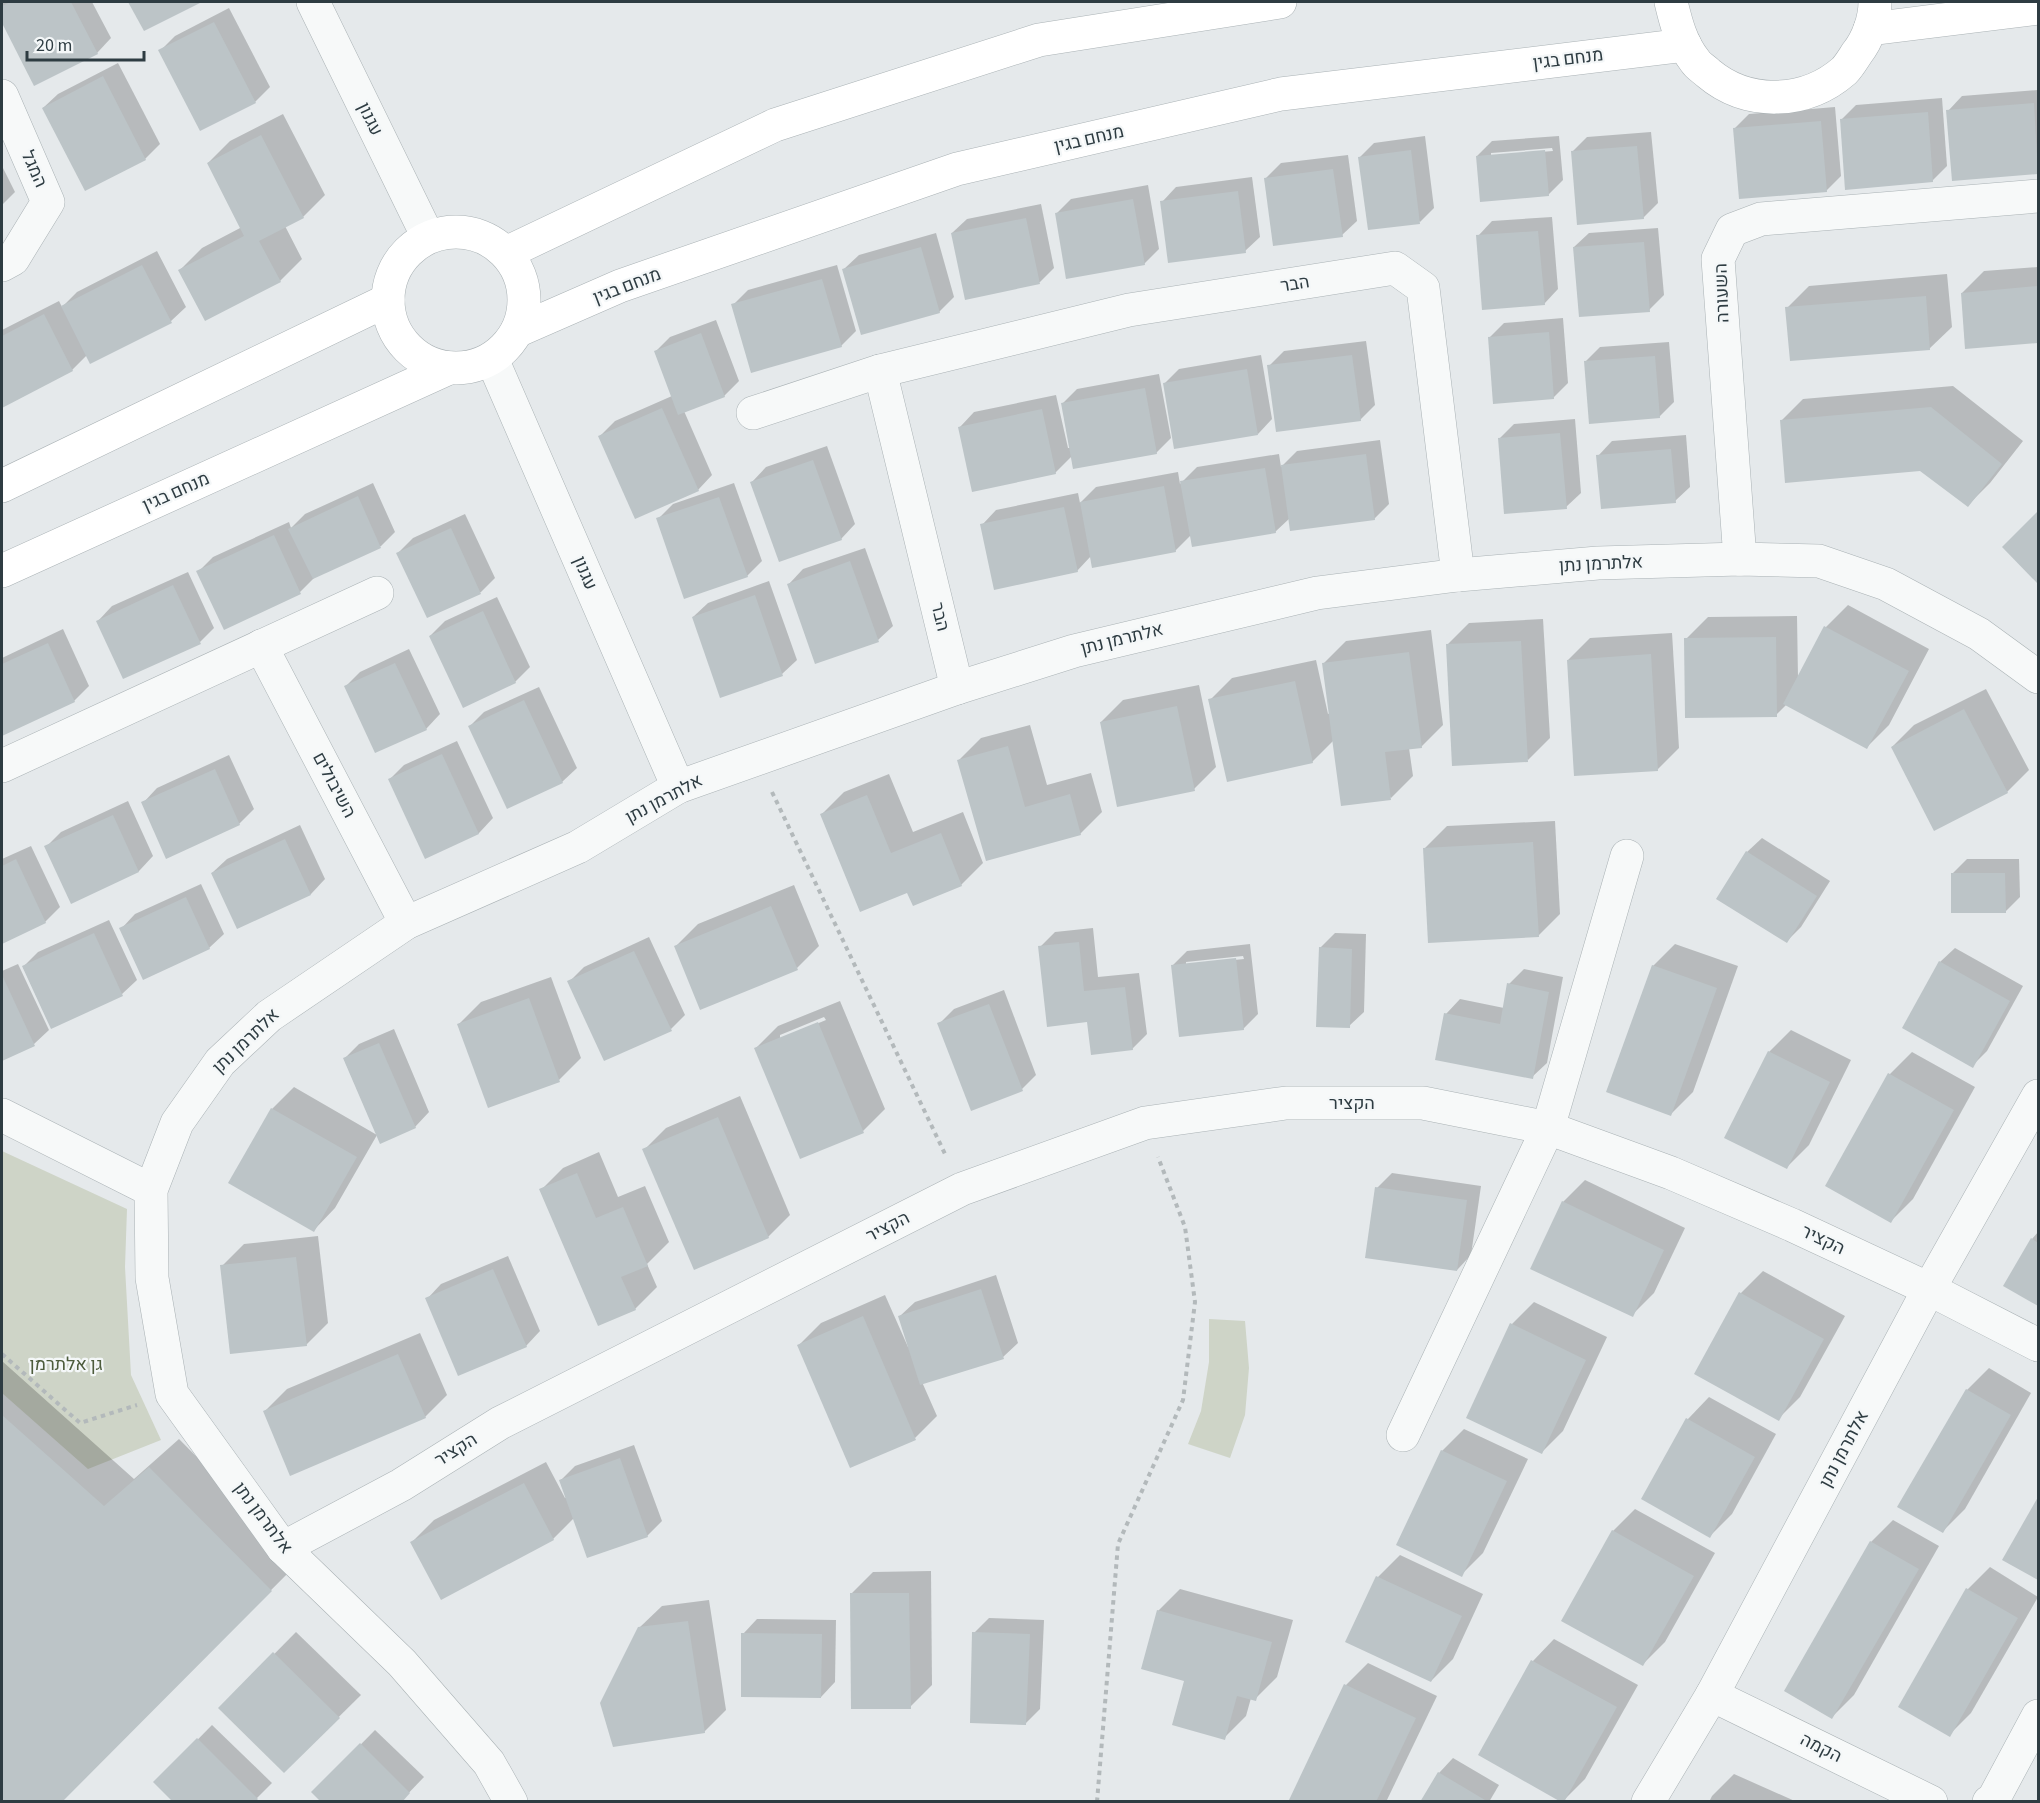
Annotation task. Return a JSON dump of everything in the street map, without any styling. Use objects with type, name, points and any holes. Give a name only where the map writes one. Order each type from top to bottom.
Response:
[{"type":"main road","points":[[506,253],[775,125],[1039,40],[1280,2]]},
{"type":"main road","points":[[1671,2],[1678,33],[1685,45],[1696,62],[1721,84],[1752,96],[1785,98],[1817,89],[1844,71],[1865,43],[1872,15],[2038,8]]},
{"type":"main road","name":"מנחם בגין","points":[[517,331],[620,286],[957,170],[1281,94],[1685,45]]},
{"type":"main road","points":[[450,231],[473,233],[495,242],[506,253],[512,258],[522,279],[526,301],[521,324],[509,344],[492,358],[471,367],[449,368],[427,362],[409,350],[395,332],[388,311],[388,288],[395,267],[408,249],[428,237],[450,231]]},
{"type":"main road","points":[[2,486],[388,300]]},
{"type":"main road","name":"מנחם בגין","points":[[2,571],[449,368]]},
{"type":"street","name":"עגנון","points":[[313,2],[428,237]]},
{"type":"street","name":"המגל","points":[[2,96],[48,202],[13,259],[2,265]]},
{"type":"street","name":"השעורה","points":[[1740,558],[1718,259],[1732,230],[1761,219],[2038,196]]},
{"type":"street","name":"הבר","points":[[753,413],[880,371],[1129,310],[1395,268],[1423,288],[1458,575]]},
{"type":"street","name":"עגנון","points":[[492,358],[678,787]]},
{"type":"street","name":"הבר","points":[[880,371],[957,688]]},
{"type":"street","name":"אלתרמן נתן","points":[[512,1802],[489,1763],[402,1663],[283,1548],[172,1394],[152,1278],[151,1190],[177,1123],[220,1062],[269,1016],[406,923],[578,847],[678,787],[957,688],[1074,651],[1306,595],[1458,575],[1598,563],[1740,558],[1819,561],[1886,584],[1979,634],[2038,677]]},
{"type":"street","points":[[2,766],[377,593]]},
{"type":"street","name":"השיבולים","points":[[261,646],[406,923]]},
{"type":"street","points":[[1403,1435],[1548,1128],[1627,856]]},
{"type":"street","name":"אלתרמן נתן","points":[[1648,1802],[1712,1695],[1929,1289],[2038,1096]]},
{"type":"street","name":"הקציר","points":[[283,1548],[400,1485],[501,1423],[962,1189],[1145,1123],[1286,1103],[1423,1102],[1548,1128],[1671,1173],[1792,1225],[1929,1289]]},
{"type":"street","points":[[2,1115],[151,1190]]},
{"type":"street","points":[[1929,1289],[2038,1345]]},
{"type":"street","name":"הקמה","points":[[1712,1695],[1931,1802]]},
{"type":"street","points":[[1989,1802],[1993,1800],[2038,1716]]},
{"type":"path","points":[[755,758],[962,1189]]},
{"type":"path","points":[[1096,1802],[1118,1544],[1183,1400],[1195,1302],[1185,1227],[1145,1123]]},
{"type":"path","points":[[2,1353],[80,1423],[172,1394]]},
{"type":"green space","name":"גן אלתרמן","points":[[2,1151],[127,1209],[125,1267],[131,1375],[161,1440],[88,1469],[2,1393]]},
{"type":"green space","points":[[1209,1319],[1245,1321],[1249,1368],[1245,1415],[1230,1458],[1188,1444],[1201,1411],[1209,1362]]},
{"type":"building","points":[[10,2],[71,2],[98,54],[34,86],[2,23],[2,6]]},
{"type":"building","points":[[128,2],[202,2],[144,31]]},
{"type":"building","points":[[214,22],[256,103],[200,131],[158,50]]},
{"type":"building","points":[[103,76],[146,160],[85,191],[42,108]]},
{"type":"building","points":[[2034,103],[2038,174],[1952,181],[1946,110]]},
{"type":"building","points":[[1928,112],[1933,182],[1845,190],[1840,119]]},
{"type":"building","points":[[1821,121],[1827,192],[1739,199],[1733,128]]},
{"type":"building","points":[[261,135],[304,218],[259,241],[281,282],[205,321],[178,270],[244,236],[207,163]]},
{"type":"building","points":[[1637,146],[1644,219],[1577,225],[1571,151]]},
{"type":"building","points":[[1411,150],[1420,224],[1368,230],[1358,157]]},
{"type":"building","points":[[1545,150],[1549,196],[1480,202],[1476,156]]},
{"type":"building","points":[[1333,169],[1343,237],[1273,246],[1264,178]]},
{"type":"building","points":[[1238,191],[1246,253],[1168,263],[1160,201]]},
{"type":"building","points":[[1133,199],[1145,265],[1066,279],[1055,213]]},
{"type":"building","points":[[1026,218],[1040,284],[965,300],[951,233]]},
{"type":"building","points":[[1538,231],[1545,305],[1482,310],[1476,235]]},
{"type":"building","points":[[1644,242],[1650,312],[1579,317],[1573,247]]},
{"type":"building","points":[[921,247],[940,313],[861,335],[842,269]]},
{"type":"building","points":[[142,265],[172,323],[90,364],[61,306]]},
{"type":"building","points":[[822,279],[842,347],[751,373],[731,304]]},
{"type":"building","points":[[2038,286],[2038,343],[1965,349],[1961,293]]},
{"type":"building","points":[[1926,296],[1930,350],[1790,361],[1785,307]]},
{"type":"building","points":[[44,314],[73,371],[2,408],[2,336]]},
{"type":"building","points":[[1549,332],[1554,399],[1493,404],[1488,337]]},
{"type":"building","points":[[701,333],[725,397],[678,415],[654,351]]},
{"type":"building","points":[[1352,355],[1361,421],[1276,432],[1267,365]]},
{"type":"building","points":[[1655,356],[1660,418],[1589,424],[1584,361]]},
{"type":"building","points":[[1247,369],[1258,435],[1174,449],[1163,383]]},
{"type":"building","points":[[1145,388],[1157,454],[1073,469],[1061,403]]},
{"type":"building","points":[[1931,407],[2002,464],[1968,507],[1920,471],[1785,483],[1780,420]]},
{"type":"building","points":[[662,408],[699,491],[635,519],[598,436]]},
{"type":"building","points":[[1042,409],[1056,474],[972,492],[958,427]]},
{"type":"building","points":[[1560,433],[1567,509],[1504,514],[1498,438]]},
{"type":"building","points":[[1671,449],[1676,503],[1601,509],[1596,455]]},
{"type":"building","points":[[1366,454],[1375,520],[1290,531],[1281,465]]},
{"type":"building","points":[[813,460],[842,540],[779,562],[750,482]]},
{"type":"building","points":[[1265,468],[1276,533],[1192,547],[1180,481]]},
{"type":"building","points":[[1164,486],[1176,552],[1092,568],[1080,502]]},
{"type":"building","points":[[358,496],[381,548],[313,579],[288,529]]},
{"type":"building","points":[[719,497],[748,577],[684,599],[656,518]]},
{"type":"building","points":[[1064,507],[1078,572],[994,590],[980,524]]},
{"type":"building","points":[[2038,511],[2038,584],[2002,547]]},
{"type":"building","points":[[451,528],[481,594],[427,618],[396,553]]},
{"type":"building","points":[[274,535],[301,594],[224,630],[196,571]]},
{"type":"building","points":[[850,561],[879,642],[815,664],[787,584]]},
{"type":"building","points":[[173,585],[201,644],[123,679],[96,621]]},
{"type":"building","points":[[755,595],[783,676],[720,698],[692,617]]},
{"type":"building","points":[[483,611],[516,683],[463,708],[429,636]]},
{"type":"building","points":[[1824,626],[1909,671],[1867,749],[1783,704]]},
{"type":"building","points":[[1776,637],[1777,717],[1685,718],[1684,638]]},
{"type":"building","points":[[1521,641],[1528,762],[1452,766],[1446,644]]},
{"type":"building","points":[[48,643],[75,702],[2,736],[2,664]]},
{"type":"building","points":[[1409,652],[1422,748],[1385,752],[1391,800],[1341,806],[1322,663]]},
{"type":"building","points":[[1651,654],[1658,771],[1574,776],[1567,660]]},
{"type":"building","points":[[395,663],[427,730],[375,753],[344,686]]},
{"type":"building","points":[[1295,681],[1313,763],[1227,782],[1208,699]]},
{"type":"building","points":[[524,700],[563,783],[507,809],[468,726]]},
{"type":"building","points":[[1177,706],[1195,791],[1117,807],[1100,722]]},
{"type":"building","points":[[1964,709],[2008,793],[1934,831],[1891,747]]},
{"type":"building","points":[[1008,746],[1025,807],[1070,794],[1081,835],[986,861],[957,760]]},
{"type":"building","points":[[442,754],[479,834],[425,859],[388,779]]},
{"type":"building","points":[[215,769],[240,825],[166,859],[141,802]]},
{"type":"building","points":[[867,795],[891,853],[941,833],[962,886],[913,906],[907,893],[860,912],[820,814]]},
{"type":"building","points":[[113,815],[139,872],[71,904],[44,846]]},
{"type":"building","points":[[285,839],[311,895],[237,929],[211,873]]},
{"type":"building","points":[[1533,842],[1539,937],[1428,943],[1423,848]]},
{"type":"building","points":[[1746,851],[1817,896],[1787,943],[1716,899]]},
{"type":"building","points":[[16,859],[46,923],[2,944],[2,866]]},
{"type":"building","points":[[1951,873],[2005,873],[2006,913],[1951,913]]},
{"type":"building","points":[[186,897],[210,949],[143,980],[119,928]]},
{"type":"building","points":[[771,906],[798,970],[700,1010],[674,946]]},
{"type":"building","points":[[94,933],[123,996],[51,1029],[22,966]]},
{"type":"building","points":[[1079,942],[1084,991],[1125,987],[1133,1050],[1091,1055],[1087,1022],[1047,1027],[1038,946]]},
{"type":"building","points":[[1319,947],[1352,949],[1350,1028],[1316,1027]]},
{"type":"building","points":[[634,951],[672,1031],[604,1061],[567,981]]},
{"type":"building","points":[[1236,958],[1244,1030],[1179,1037],[1171,965]]},
{"type":"building","points":[[1939,961],[2010,1001],[1973,1068],[1902,1028]]},
{"type":"building","points":[[1652,965],[1717,988],[1671,1116],[1606,1092]]},
{"type":"building","points":[[2,978],[35,1046],[2,1061]]},
{"type":"building","points":[[1507,983],[1549,992],[1533,1079],[1435,1060],[1444,1013],[1500,1024]]},
{"type":"building","points":[[529,998],[560,1082],[488,1108],[457,1024]]},
{"type":"building","points":[[989,1004],[1023,1091],[971,1111],[937,1023]]},
{"type":"building","points":[[818,1022],[864,1133],[800,1159],[754,1048]]},
{"type":"building","points":[[379,1043],[416,1128],[380,1144],[343,1058]]},
{"type":"building","points":[[1768,1051],[1830,1082],[1787,1169],[1724,1138]]},
{"type":"building","points":[[1888,1073],[1954,1110],[1891,1223],[1825,1186]]},
{"type":"building","points":[[271,1108],[357,1157],[314,1232],[228,1183]]},
{"type":"building","points":[[718,1117],[769,1238],[694,1270],[642,1149]]},
{"type":"building","points":[[577,1173],[596,1218],[623,1207],[648,1266],[621,1277],[636,1310],[598,1326],[539,1189]]},
{"type":"building","points":[[1375,1187],[1467,1200],[1457,1271],[1365,1258]]},
{"type":"building","points":[[1562,1201],[1664,1250],[1633,1317],[1530,1269]]},
{"type":"building","points":[[2031,1238],[2038,1243],[2038,1306],[2003,1286]]},
{"type":"building","points":[[296,1257],[307,1346],[230,1354],[220,1265]]},
{"type":"building","points":[[493,1269],[527,1347],[458,1376],[425,1298]]},
{"type":"building","points":[[981,1289],[1004,1359],[920,1385],[898,1316]]},
{"type":"building","points":[[1739,1292],[1824,1339],[1779,1421],[1694,1374]]},
{"type":"building","points":[[863,1316],[916,1440],[850,1468],[797,1345]]},
{"type":"building","points":[[1510,1323],[1586,1360],[1542,1454],[1466,1418]]},
{"type":"building","points":[[398,1354],[426,1418],[290,1476],[263,1411]]},
{"type":"building","points":[[1966,1389],[2011,1415],[1943,1533],[1897,1507]]},
{"type":"building","points":[[2,1415],[104,1506],[149,1467],[272,1591],[62,1802],[2,1802]]},
{"type":"building","points":[[1686,1418],[1755,1457],[1710,1538],[1641,1499]]},
{"type":"building","points":[[1441,1450],[1507,1481],[1462,1577],[1396,1545]]},
{"type":"building","points":[[620,1458],[648,1537],[587,1558],[559,1480]]},
{"type":"building","points":[[524,1483],[554,1540],[441,1600],[410,1542]]},
{"type":"building","points":[[2038,1497],[2038,1580],[2002,1560]]},
{"type":"building","points":[[1612,1530],[1694,1576],[1643,1666],[1561,1621]]},
{"type":"building","points":[[1870,1541],[1919,1569],[1832,1719],[1784,1691]]},
{"type":"building","points":[[1376,1576],[1462,1616],[1431,1682],[1345,1642]]},
{"type":"building","points":[[1966,1588],[2018,1618],[1950,1737],[1898,1707]]},
{"type":"building","points":[[850,1593],[909,1593],[911,1709],[851,1709]]},
{"type":"building","points":[[1157,1610],[1272,1642],[1256,1701],[1237,1696],[1225,1740],[1172,1725],[1184,1681],[1141,1669]]},
{"type":"building","points":[[688,1621],[705,1733],[613,1747],[600,1703],[638,1627]]},
{"type":"building","points":[[972,1632],[1030,1634],[1026,1725],[970,1723]]},
{"type":"building","points":[[741,1633],[822,1634],[821,1698],[741,1697]]},
{"type":"building","points":[[273,1652],[340,1718],[284,1773],[218,1708]]},
{"type":"building","points":[[1531,1660],[1617,1707],[1564,1802],[1478,1755]]},
{"type":"building","points":[[1344,1684],[1416,1718],[1376,1802],[1292,1802],[1289,1800]]},
{"type":"building","points":[[197,1738],[258,1799],[255,1802],[173,1802],[153,1782]]},
{"type":"building","points":[[360,1743],[410,1793],[402,1802],[321,1802],[311,1792]]},
{"type":"building","points":[[1438,1772],[1485,1800],[1484,1802],[1420,1802]]}]
